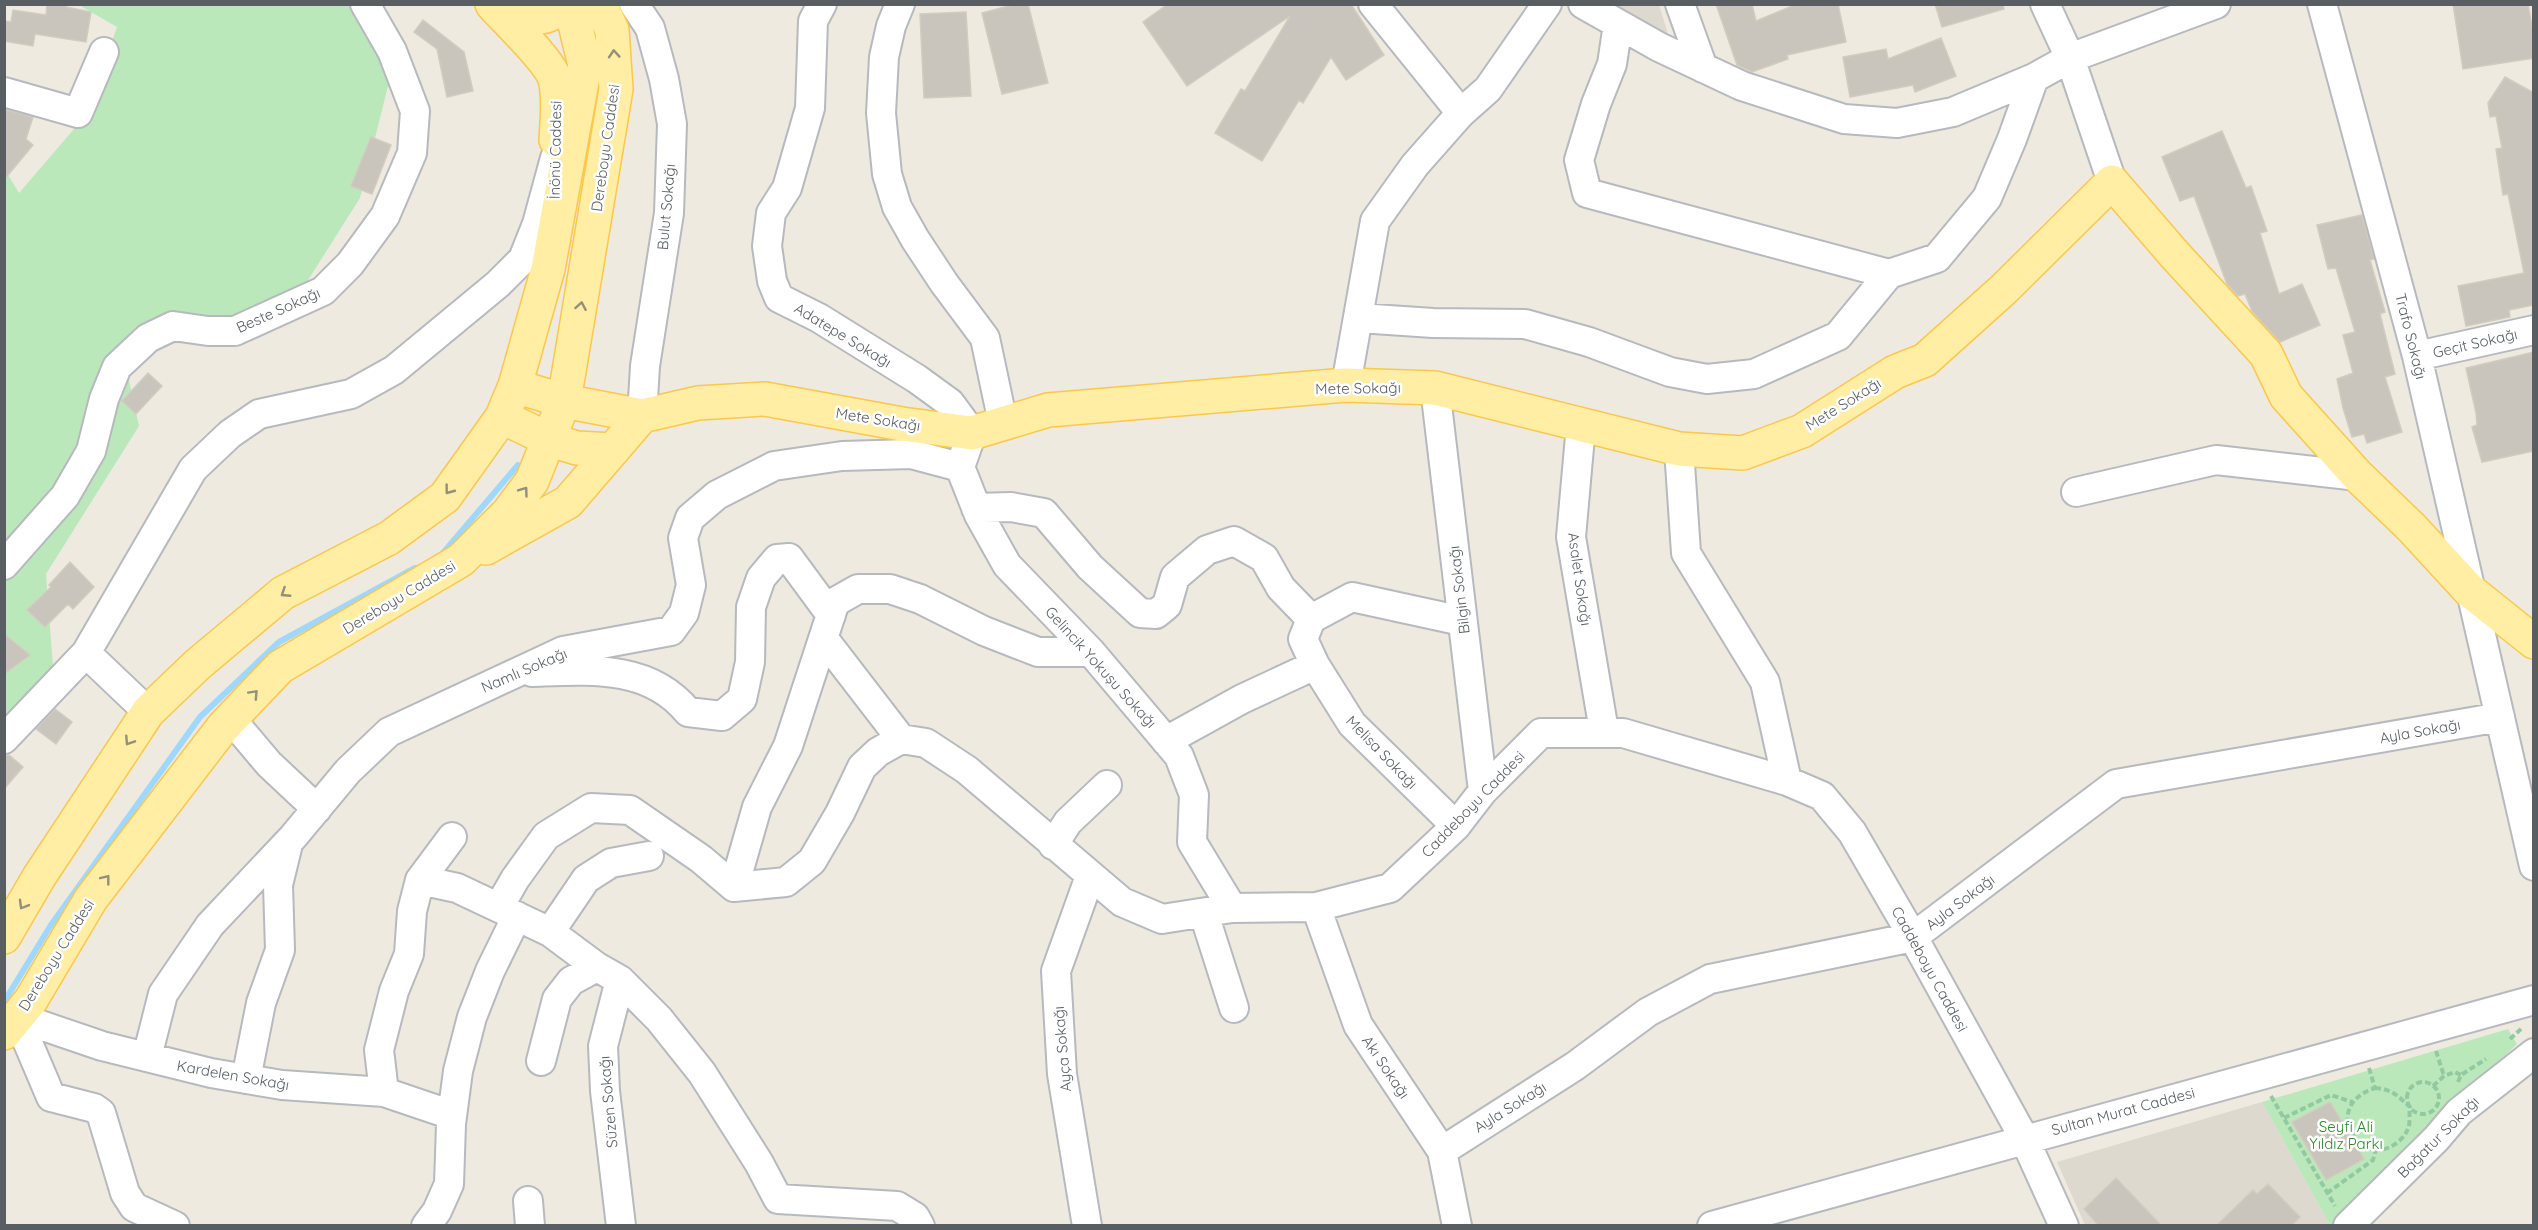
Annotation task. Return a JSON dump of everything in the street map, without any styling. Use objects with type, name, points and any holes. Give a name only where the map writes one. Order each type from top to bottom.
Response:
[{"type":"main road","points":[[506,8],[535,19],[548,17],[559,9],[560,4]]},
{"type":"main road","points":[[4,938],[39,877],[148,712],[197,665],[283,592],[389,537],[445,497],[502,417],[515,386],[548,269],[585,65],[570,4]]},
{"type":"main road","name":"Dereboyu Caddesi","points":[[11,1025],[30,1000],[91,899],[231,719],[280,667],[461,560],[508,513],[532,481],[564,402],[616,89],[612,30],[600,4]]},
{"type":"main road","points":[[506,8],[585,65],[613,106]]},
{"type":"main road","name":"İnönü Caddesi","points":[[506,8],[555,79],[557,110],[552,247]]},
{"type":"main road","points":[[2112,182],[2174,254],[2266,354],[2286,396],[2358,476],[2412,528],[2469,590],[2534,642]]},
{"type":"main road","name":"Mete Sokağı","points":[[515,386],[564,402],[642,416],[698,403],[765,399],[902,424],[972,433],[1048,410],[1346,386],[1435,388],[1679,449],[1743,453],[1802,431],[1894,372],[1925,360],[2004,290],[2112,182]]},
{"type":"main road","points":[[461,560],[516,533],[568,502],[642,416]]},
{"type":"main road","points":[[502,417],[550,440],[577,448],[614,450]]},
{"type":"street","name":"Beste Sokağı","points":[[4,565],[65,496],[91,451],[104,399],[117,367],[148,338],[173,326],[208,331],[235,331],[323,291],[350,264],[385,216],[412,153],[415,111],[392,51],[365,4]]},
{"type":"street","name":"Bulut Sokağı","points":[[634,4],[650,28],[664,79],[672,124],[669,213],[645,366],[642,416]]},
{"type":"street","name":"Adatepe Sokağı","points":[[822,4],[813,21],[810,108],[787,188],[771,213],[767,246],[772,281],[779,298],[819,318],[917,379],[950,403],[972,433]]},
{"type":"street","points":[[900,4],[891,26],[884,57],[881,113],[887,174],[897,207],[915,239],[985,338],[1003,423]]},
{"type":"street","points":[[1373,4],[1461,113]]},
{"type":"street","points":[[1346,386],[1376,221],[1415,165],[1461,113],[1488,89],[1547,4]]},
{"type":"street","points":[[1583,4],[1703,68],[1742,86],[1844,119],[1897,123],[1953,112],[2034,78],[2070,58],[2216,4]]},
{"type":"street","points":[[1680,4],[1703,68]]},
{"type":"street","points":[[2045,4],[2070,58],[2112,182]]},
{"type":"street","name":"Trafo Sokağı","points":[[2322,4],[2417,356],[2534,866]]},
{"type":"street","points":[[1618,24],[1612,64],[1596,104],[1579,160],[1587,193],[1889,274]]},
{"type":"street","points":[[4,92],[78,113],[104,52]]},
{"type":"street","points":[[1359,318],[1433,323],[1525,324],[1589,342],[1670,372],[1707,379],[1754,374],[1838,336],[1889,274],[1937,258],[1987,198],[2012,140],[2034,78]]},
{"type":"street","points":[[4,739],[86,653],[193,469],[230,434],[259,414],[351,394],[394,370],[498,284],[523,259],[537,224],[556,153]]},
{"type":"street","name":"Geçit Sokağı","points":[[2417,356],[2534,330]]},
{"type":"street","name":"Bilgin Sokağı","points":[[1435,388],[1482,791]]},
{"type":"street","name":"Asalet Sokağı","points":[[1581,425],[1571,537],[1604,731]]},
{"type":"street","points":[[960,467],[972,433]]},
{"type":"street","points":[[1679,449],[1686,553],[1765,682],[1787,781]]},
{"type":"street","name":"Namlı Sokağı","points":[[147,1057],[163,994],[210,925],[289,842],[348,771],[389,732],[563,651],[671,631],[684,613],[691,585],[683,538],[690,518],[717,495],[774,466],[842,456],[911,454],[960,467]]},
{"type":"street","points":[[2076,492],[2216,460],[2358,476]]},
{"type":"street","name":"Gelincik Yokuşu Sokağı","points":[[960,467],[976,508],[1006,565],[1091,652],[1179,756],[1194,795],[1192,842],[1232,908]]},
{"type":"street","points":[[976,508],[1011,507],[1044,513],[1090,567],[1140,613],[1156,614],[1167,605],[1176,577],[1208,550],[1234,541],[1264,558],[1281,588],[1311,619],[1352,597],[1462,621]]},
{"type":"street","points":[[426,1226],[437,1211],[448,1184],[452,1115],[458,1071],[472,1017],[490,971],[508,912],[515,879],[546,836],[591,808],[630,810],[701,859],[734,887],[786,882],[812,861],[840,813],[862,767],[878,752],[901,739],[827,627],[789,558],[777,559],[761,578],[751,607],[750,662],[742,699],[722,716],[688,712],[675,696],[637,676],[581,670],[512,673]]},
{"type":"street","points":[[734,887],[757,807],[788,746],[835,602],[858,589],[890,589],[920,600],[984,631],[1038,652],[1091,652]]},
{"type":"street","name":"Melisa Sokağı","points":[[1311,619],[1303,639],[1315,665],[1352,724],[1455,826]]},
{"type":"street","points":[[86,653],[148,712]]},
{"type":"street","points":[[1166,741],[1242,699],[1315,665]]},
{"type":"street","name":"Ayla Sokağı","points":[[1442,1151],[1575,1066],[1648,1012],[1710,979],[1913,937],[2116,784],[2500,717]]},
{"type":"street","points":[[231,719],[269,764],[317,809]]},
{"type":"street","name":"Caddeboyu Caddesi","points":[[901,739],[926,743],[967,770],[1122,902],[1162,919],[1232,908],[1316,907],[1390,888],[1455,826],[1482,791],[1541,733],[1604,731],[1623,733],[1787,781],[1822,796],[1852,832],[2024,1138],[2064,1226]]},
{"type":"street","points":[[1053,845],[1068,822],[1107,785]]},
{"type":"street","points":[[384,1092],[379,1050],[393,991],[409,954],[412,911],[420,880],[452,837]]},
{"type":"street","points":[[246,1079],[261,1003],[280,950],[278,885],[289,842]]},
{"type":"street","points":[[550,932],[586,879],[611,863],[649,856]]},
{"type":"street","name":"Ayça Sokağı","points":[[1087,1226],[1062,1074],[1056,971],[1090,876]]},
{"type":"street","points":[[420,880],[457,888],[550,932],[608,973],[659,1019],[702,1073],[759,1163],[778,1199],[897,1206],[915,1217],[920,1226]]},
{"type":"street","name":"Akı Sokağı","points":[[1316,907],[1358,1025],[1442,1151],[1457,1226]]},
{"type":"street","points":[[1204,914],[1234,1008]]},
{"type":"street","points":[[540,1061],[557,999],[571,981],[608,973]]},
{"type":"street","name":"Süzen Sokağı","points":[[608,973],[603,1046],[605,1091],[621,1226]]},
{"type":"street","name":"Sultan Murat Caddesi","points":[[1712,1226],[2024,1138],[2534,1000]]},
{"type":"street","points":[[11,1025],[51,1097],[94,1108],[101,1113],[125,1193],[134,1207],[175,1226]]},
{"type":"street","name":"Kardelen Sokağı","points":[[11,1025],[147,1057],[171,1065],[246,1079],[384,1092],[452,1115]]},
{"type":"street","name":"Bağatur Sokağı","points":[[2342,1217],[2436,1139],[2459,1112],[2534,1053]]},
{"type":"path","points":[[2433,1086],[2444,1076],[2455,1072],[2460,1075]]},
{"type":"path","points":[[2259,1074],[2342,1217]]},
{"type":"path","points":[[2410,1107],[2407,1094],[2413,1083],[2427,1081],[2439,1092],[2439,1102],[2431,1113],[2418,1115],[2410,1107],[2398,1095],[2386,1089],[2375,1088],[2362,1092],[2352,1102],[2348,1111],[2348,1125],[2356,1141],[2371,1149],[2385,1150],[2404,1137],[2409,1126],[2410,1107]]},
{"type":"path","points":[[2284,1118],[2331,1095],[2352,1102]]},
{"type":"path","points":[[2327,1193],[2373,1160],[2376,1149]]},
{"type":"shaded area","points":[[1614,5],[1659,5],[1669,37]]},
{"type":"shaded area","points":[[2262,1102],[2330,1225],[2085,1225],[2057,1162]]},
{"type":"green space","points":[[79,5],[382,5],[392,70],[360,198],[298,296],[178,336],[127,371],[139,426],[46,574],[54,680],[4,734],[4,168],[19,193],[86,115],[117,27]]},
{"type":"green space","name":"Seyfi Ali Yıldız Parkı","points":[[2508,1029],[2517,1044],[2333,1225],[2330,1225],[2262,1102]]},
{"type":"building","points":[[47,4],[67,4],[66,7],[91,12],[86,42],[35,34],[33,46],[4,41],[4,21],[11,22],[13,10],[46,15]]},
{"type":"building","points":[[1016,4],[1028,4],[1048,83],[1002,94],[982,13]]},
{"type":"building","points":[[1168,4],[1351,4],[1384,55],[1346,80],[1331,57],[1303,103],[1299,100],[1262,161],[1215,133],[1241,89],[1245,91],[1290,16],[1187,86],[1143,22]]},
{"type":"building","points":[[1716,4],[1752,4],[1756,21],[1797,4],[1838,4],[1846,42],[1787,55],[1788,59],[1752,72],[1737,65]]},
{"type":"building","points":[[1935,4],[2003,4],[2004,9],[1942,27]]},
{"type":"building","points":[[2453,4],[2528,4],[2534,37],[2534,58],[2463,69]]},
{"type":"building","points":[[966,12],[971,96],[924,98],[920,14]]},
{"type":"building","points":[[423,20],[464,52],[473,91],[447,97],[437,49],[414,32]]},
{"type":"building","points":[[1941,38],[1956,76],[1915,92],[1913,85],[1850,97],[1843,57],[1886,49],[1888,59]]},
{"type":"building","points":[[2505,77],[2534,93],[2534,305],[2509,310],[2510,317],[2466,326],[2458,286],[2524,273],[2508,194],[2503,195],[2496,149],[2502,148],[2496,116],[2490,117],[2488,103]]},
{"type":"building","points":[[4,109],[33,117],[26,139],[33,145],[4,180]]},
{"type":"building","points":[[2222,131],[2246,188],[2251,186],[2267,231],[2260,233],[2279,294],[2302,284],[2320,325],[2280,342],[2252,311],[2245,294],[2238,296],[2227,284],[2194,196],[2180,201],[2162,157]]},
{"type":"building","points":[[371,137],[391,145],[372,194],[351,186]]},
{"type":"building","points":[[2362,215],[2374,259],[2370,260],[2385,312],[2380,314],[2395,374],[2385,377],[2402,432],[2367,443],[2364,434],[2352,437],[2343,408],[2337,379],[2353,373],[2343,335],[2355,332],[2336,268],[2328,269],[2317,225]]},
{"type":"building","points":[[2534,352],[2534,451],[2482,462],[2472,427],[2477,425],[2476,413],[2466,368]]},
{"type":"building","points":[[148,373],[162,386],[136,414],[122,401]]},
{"type":"building","points":[[70,562],[94,587],[73,609],[68,604],[45,627],[27,610],[51,587],[49,585]]},
{"type":"building","points":[[4,634],[30,655],[4,674]]},
{"type":"building","points":[[55,709],[72,722],[56,744],[36,729]]},
{"type":"building","points":[[4,755],[9,755],[23,767],[4,789]]},
{"type":"building","points":[[2330,1102],[2364,1159],[2326,1180],[2292,1122]]},
{"type":"building","points":[[2116,1178],[2162,1226],[2099,1226],[2084,1209]]},
{"type":"building","points":[[2268,1184],[2300,1217],[2291,1226],[2216,1226],[2253,1190],[2257,1194]]},
{"type":"waterway","points":[[443,553],[518,465]]},
{"type":"waterway","points":[[4,1002],[51,925],[200,717],[279,642],[415,568]]}]
